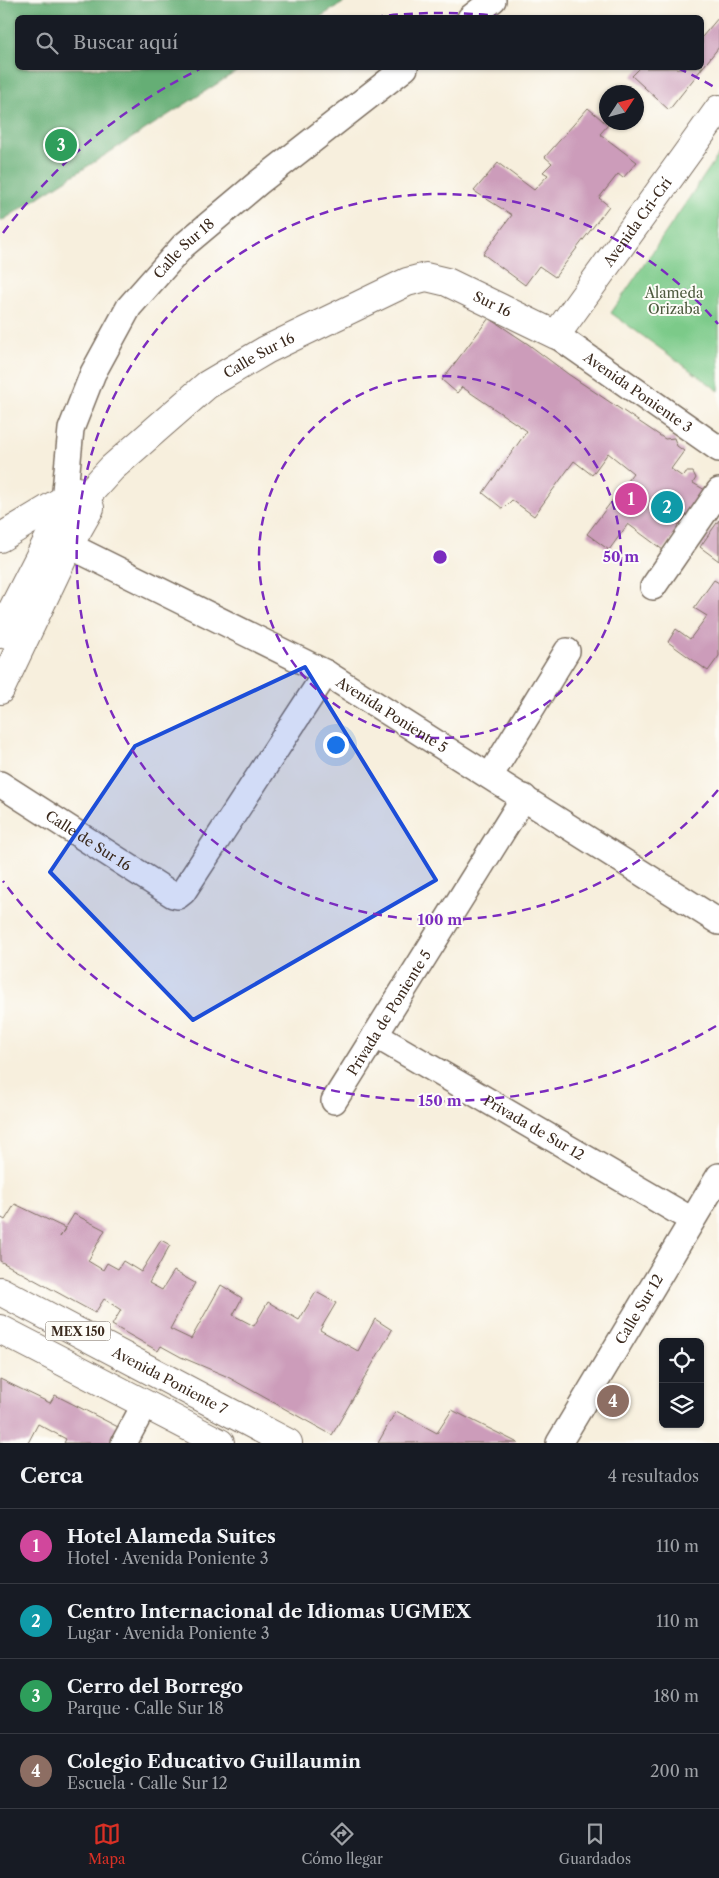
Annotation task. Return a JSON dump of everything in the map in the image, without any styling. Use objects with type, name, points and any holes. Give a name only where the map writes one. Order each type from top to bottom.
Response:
[{"type":"main road","name":"Avenida Cri-Crí","points":[[556,335],[719,109]]},
{"type":"main road","name":"Sur 16","points":[[426,277],[447,282],[556,335]]},
{"type":"main road","name":"Calle Sur 16","points":[[0,634],[59,541],[112,468],[207,386],[266,350],[407,282],[426,277]]},
{"type":"main road","points":[[0,538],[64,501],[112,468]]},
{"type":"main road","name":"Calle Sur 16","points":[[0,690],[59,541]]},
{"type":"main road","name":"Avenida Poniente 7","points":[[0,1291],[288,1443]]},
{"type":"main road","name":"MEX 150","points":[[0,1329],[220,1443]]},
{"type":"street","points":[[474,15],[493,0]]},
{"type":"street","name":"Calle Sur 18","points":[[64,501],[71,429],[93,373],[129,307],[183,246],[265,178],[402,70]]},
{"type":"street","name":"Avenida Poniente 3","points":[[556,335],[719,449]]},
{"type":"street","points":[[653,587],[719,491]]},
{"type":"street","name":"Avenida Poniente 5","points":[[59,541],[326,673],[719,922]]},
{"type":"street","points":[[490,776],[567,651]]},
{"type":"street","name":"Calle de Sur 16","points":[[0,784],[172,895],[178,896],[183,892],[326,673]]},
{"type":"street","name":"Privada de Poniente 5","points":[[334,1101],[524,797]]},
{"type":"street","name":"Privada de Sur 12","points":[[375,1036],[692,1220]]},
{"type":"street","name":"Calle Sur 12","points":[[558,1443],[719,1176]]},
{"type":"street","points":[[124,1443],[145,1404]]},
{"type":"highlighted area","points":[[305,667],[436,880],[193,1020],[50,872],[135,746]]},
{"type":"green space","points":[[0,0],[348,0],[323,15],[15,15],[15,70],[239,70],[0,222]]},
{"type":"green space","name":"Alameda Orizaba","points":[[719,154],[719,391],[611,313]]},
{"type":"building","points":[[719,17],[719,47],[704,66],[704,35]]},
{"type":"building","points":[[638,70],[701,70],[669,110],[632,76]]},
{"type":"building","points":[[588,108],[599,117],[599,130],[604,130],[600,134],[637,162],[623,178],[618,174],[599,198],[609,206],[555,277],[539,266],[525,285],[483,254],[512,215],[474,191],[498,163],[534,190],[548,175],[543,172],[552,163],[545,157]]},
{"type":"building","points":[[489,318],[665,439],[674,438],[677,446],[684,451],[671,469],[683,477],[686,472],[693,472],[696,478],[693,483],[705,490],[663,550],[628,524],[609,550],[587,534],[633,473],[608,453],[592,475],[574,461],[534,516],[512,500],[503,509],[483,493],[527,431],[462,387],[457,393],[442,380]]},
{"type":"building","points":[[719,520],[719,561],[700,547]]},
{"type":"building","points":[[714,580],[719,583],[719,656],[708,671],[668,642],[676,629],[690,639],[707,616],[694,608]]},
{"type":"building","points":[[15,1204],[65,1228],[60,1237],[74,1214],[105,1230],[88,1261],[103,1270],[107,1263],[118,1269],[123,1261],[141,1272],[161,1240],[170,1245],[149,1283],[162,1290],[174,1271],[195,1283],[170,1329],[191,1339],[221,1285],[242,1298],[233,1315],[254,1326],[268,1302],[299,1320],[316,1292],[336,1303],[320,1330],[358,1351],[375,1319],[392,1330],[332,1435],[226,1376],[181,1357],[161,1346],[158,1351],[112,1325],[121,1310],[104,1299],[95,1313],[0,1261],[0,1217],[5,1220]]},
{"type":"building","points":[[0,1379],[50,1403],[55,1395],[122,1429],[115,1443],[64,1443],[66,1439],[38,1424],[28,1443],[0,1443]]},
{"type":"building","points":[[452,1410],[518,1443],[378,1443],[396,1411],[437,1433]]},
{"type":"place","name":"Cerro del Borrego","points":[[61,145]]},
{"type":"place","name":"Hotel Alameda Suites","points":[[631,499]]},
{"type":"place","name":"Centro Internacional de Idiomas UGMEX","points":[[667,507]]},
{"type":"place","name":"Colegio Educativo Guillaumin","points":[[613,1401]]}]
